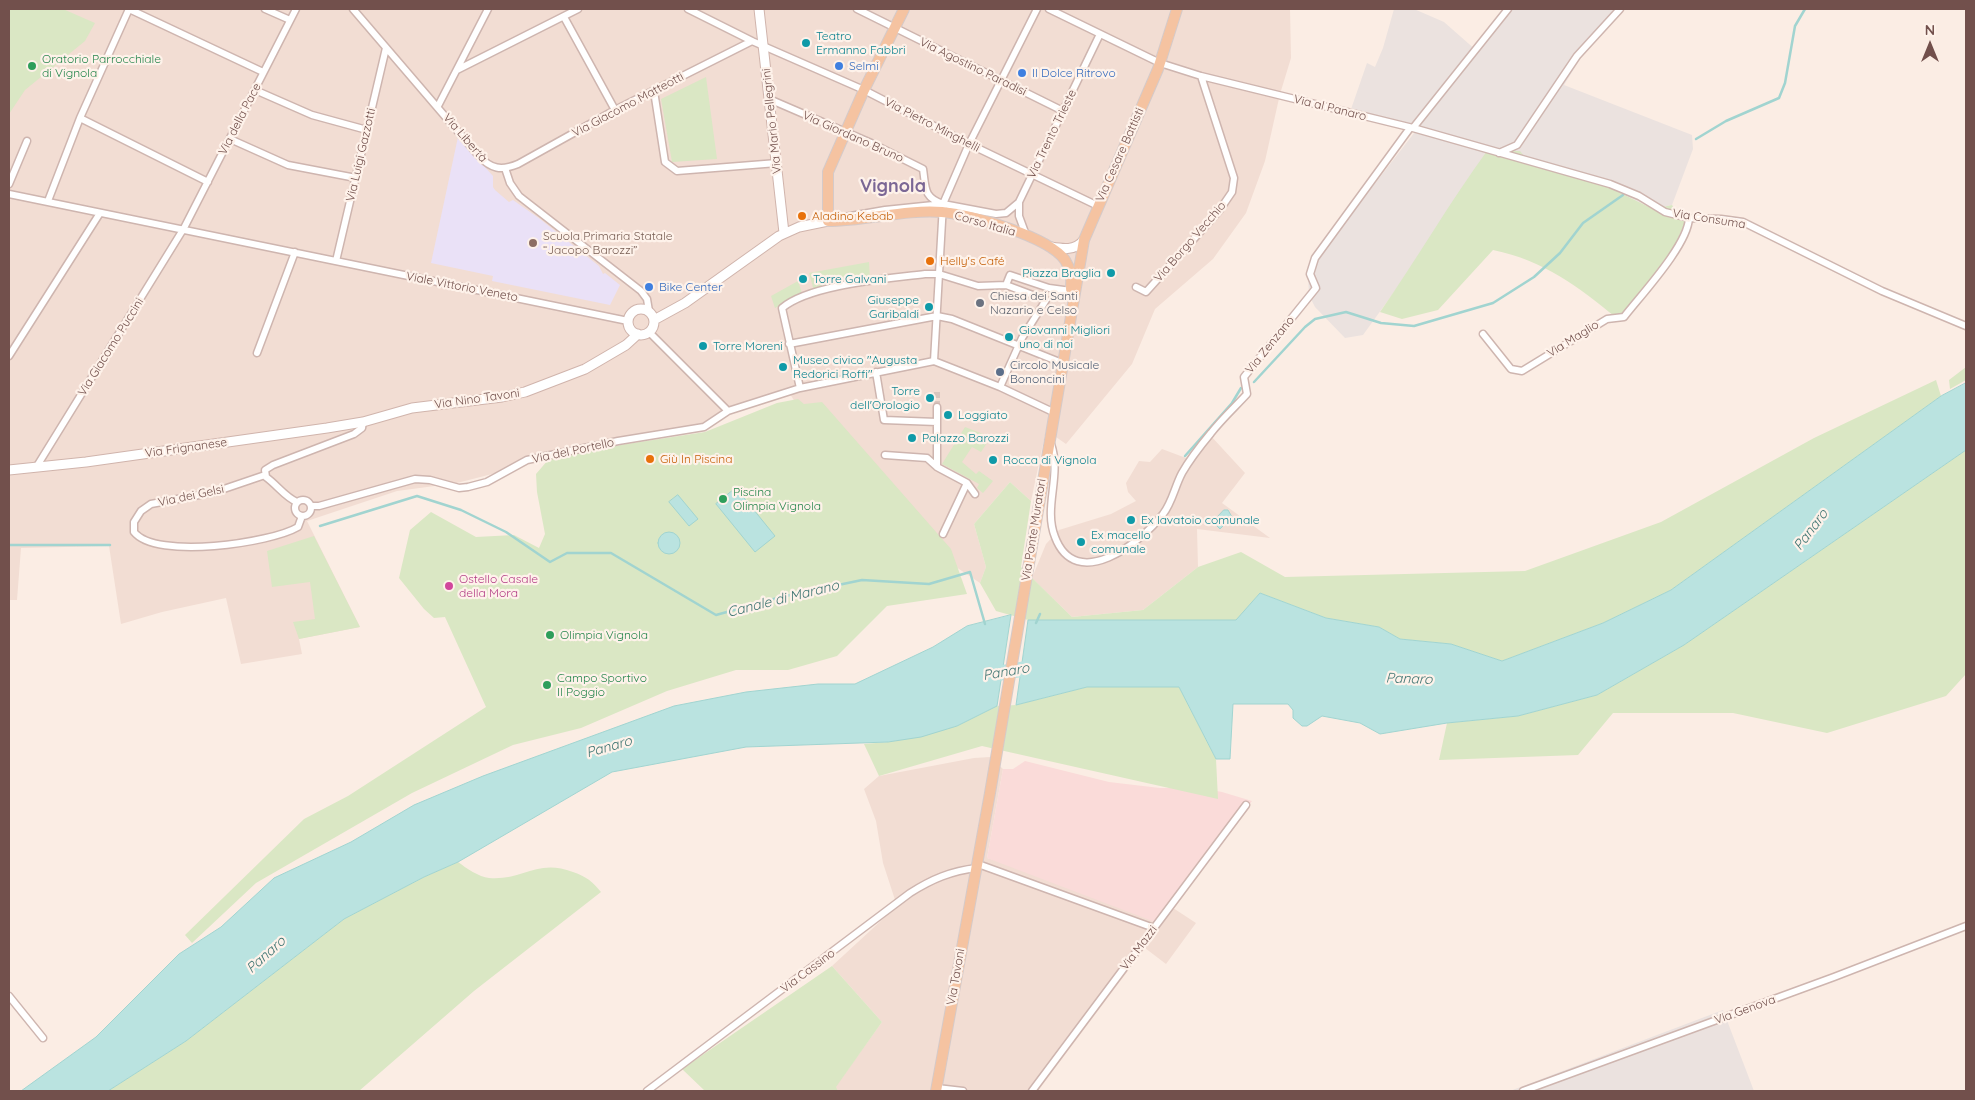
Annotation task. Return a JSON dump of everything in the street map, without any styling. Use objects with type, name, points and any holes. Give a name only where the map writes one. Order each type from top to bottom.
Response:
[{"type":"main road","name":"Via Mario Pellegrini","points":[[759,9],[784,233]]},
{"type":"main road","points":[[828,222],[828,172],[864,90],[904,9]]},
{"type":"main road","name":"Via Cesare Battisti","points":[[1072,304],[1084,240],[1160,63],[1177,9]]},
{"type":"main road","name":"Corso Italia","points":[[784,233],[799,227],[828,222],[942,208],[993,224],[1051,247],[1065,259],[1069,266],[1072,304]]},
{"type":"main road","points":[[654,320],[649,312],[636,310],[628,321],[631,329],[638,334],[649,332],[654,320],[685,303],[784,233]]},
{"type":"main road","name":"Corso Italia","points":[[1051,247],[1074,248],[1080,246],[1084,240]]},
{"type":"main road","name":"Via Ponte Muratori","points":[[996,756],[1072,304]]},
{"type":"main road","name":"Via Nino Tavoni","points":[[363,422],[412,408],[502,397],[548,385],[598,362],[625,346],[638,334]]},
{"type":"main road","name":"Via Frignanese","points":[[9,470],[95,461],[363,422]]},
{"type":"main road","name":"Via Tavoni","points":[[937,1090],[996,756]]},
{"type":"street","points":[[48,200],[80,118],[129,9],[263,72]]},
{"type":"street","points":[[264,9],[290,20]]},
{"type":"street","name":"Via della Pace","points":[[184,228],[296,9]]},
{"type":"street","name":"Via Libertà","points":[[354,9],[484,161],[492,167],[505,168]]},
{"type":"street","points":[[438,106],[488,9]]},
{"type":"street","points":[[457,70],[578,9]]},
{"type":"street","name":"Via Pietro Minghelli","points":[[688,9],[752,41],[864,90],[969,144],[1098,206]]},
{"type":"street","name":"Via Agostino Paradisi","points":[[857,9],[1063,111]]},
{"type":"street","points":[[1037,9],[969,144],[942,208],[934,361],[1000,387],[1053,412]]},
{"type":"street","name":"Via al Panaro","points":[[1050,9],[1160,63],[1200,76],[1411,128],[1499,153]]},
{"type":"street","points":[[1411,128],[1508,9]]},
{"type":"street","points":[[1499,153],[1517,145],[1577,56],[1620,9]]},
{"type":"street","points":[[564,17],[615,110]]},
{"type":"street","name":"Via Trento Trieste","points":[[1019,202],[1100,34]]},
{"type":"street","name":"Via Giacomo Matteotti","points":[[505,168],[547,149],[615,110],[752,41]]},
{"type":"street","name":"Via Luigi Gazzotti","points":[[336,262],[386,48]]},
{"type":"street","name":"Via Borgo Vecchio","points":[[1136,287],[1146,292],[1191,245],[1232,192],[1234,178],[1200,76]]},
{"type":"street","points":[[255,90],[312,115],[367,130]]},
{"type":"street","name":"Via Mario Pellegrini","points":[[654,91],[665,162],[677,171],[777,163]]},
{"type":"street","name":"Via Giordano Bruno","points":[[769,99],[870,143],[922,169],[927,194],[931,200],[942,208]]},
{"type":"street","points":[[80,118],[208,182]]},
{"type":"street","name":"Via Zenzano","points":[[1049,438],[1056,458],[1051,512],[1055,538],[1070,558],[1079,562],[1090,563],[1130,548],[1164,514],[1183,472],[1211,432],[1247,394],[1244,377],[1316,288],[1310,274],[1315,258],[1411,128]]},
{"type":"street","points":[[230,139],[288,165],[356,178]]},
{"type":"street","points":[[9,184],[27,140]]},
{"type":"street","name":"Via Consuma","points":[[1499,153],[1610,184],[1639,196],[1665,212],[1689,218],[1743,222],[1882,290],[1966,326]]},
{"type":"street","points":[[505,168],[510,183],[519,196],[641,290],[647,299],[649,312]]},
{"type":"street","name":"Viale Vittorio Veneto","points":[[9,194],[48,200],[100,213],[184,228],[336,262],[628,321]]},
{"type":"street","points":[[1019,202],[1018,216],[1026,236]]},
{"type":"street","name":"Corso Italia","points":[[942,208],[996,214],[1006,213],[1019,202]]},
{"type":"street","points":[[9,356],[100,213]]},
{"type":"street","name":"Via Maglio","points":[[1483,334],[1511,369],[1522,371],[1607,319],[1624,317],[1677,249],[1689,228],[1689,218]]},
{"type":"street","name":"Via Giacomo Puccini","points":[[37,466],[184,228]]},
{"type":"street","points":[[257,352],[295,252]]},
{"type":"street","points":[[800,388],[782,308],[793,299],[838,287],[939,274],[978,286],[1006,284],[1046,300],[1019,345],[1000,387]]},
{"type":"street","points":[[1006,284],[1010,275],[1049,288],[1070,291]]},
{"type":"street","points":[[790,344],[937,316],[952,319],[1062,363]]},
{"type":"street","points":[[649,332],[728,411]]},
{"type":"street","name":"Via del Portello","points":[[311,506],[318,506],[415,479],[430,480],[459,488],[468,488],[487,482],[527,460],[618,441],[704,427],[728,411],[800,388],[934,361]]},
{"type":"street","points":[[876,372],[884,420],[937,422]]},
{"type":"street","points":[[937,407],[937,467]]},
{"type":"street","points":[[296,502],[296,512],[302,516],[309,513],[311,506],[305,500],[296,502],[287,497],[279,486],[265,475],[266,470],[272,465],[360,431],[363,422]]},
{"type":"street","points":[[885,455],[928,458],[937,467],[967,483],[975,494]]},
{"type":"street","name":"Via dei Gelsi","points":[[265,475],[204,495],[151,504],[141,511],[134,522],[134,532],[142,539],[160,543],[196,548],[225,546],[287,532],[298,527],[302,516]]},
{"type":"street","points":[[943,534],[967,483]]},
{"type":"street","name":"Via Mazzi","points":[[1032,1091],[1246,805]]},
{"type":"street","points":[[977,866],[1154,928]]},
{"type":"street","name":"Via Cassino","points":[[647,1091],[910,893],[933,878],[977,866]]},
{"type":"street","name":"Via Genova","points":[[1523,1091],[1834,978],[1966,926]]},
{"type":"street","points":[[9,996],[43,1038]]},
{"type":"street","points":[[937,1090],[963,1091]]},
{"type":"shaded area","points":[[9,9],[1290,9],[1291,58],[1280,94],[1265,161],[1246,213],[1213,259],[1155,309],[1132,364],[1066,444],[1046,430],[1031,501],[1010,482],[974,524],[986,567],[980,583],[929,549],[821,444],[790,394],[735,411],[692,429],[532,458],[496,473],[457,483],[397,491],[307,521],[360,627],[299,639],[302,654],[241,664],[226,598],[162,612],[121,624],[109,546],[21,548],[17,600],[9,600]]},
{"type":"shaded area","points":[[1394,9],[1414,9],[1444,22],[1477,51],[1511,9],[1619,9],[1596,34],[1564,85],[1692,135],[1693,149],[1672,205],[1653,209],[1594,180],[1402,281],[1363,335],[1345,338],[1315,307],[1309,295],[1308,274],[1328,244],[1418,128],[1349,115],[1367,63],[1375,67],[1383,48]]},
{"type":"shaded area","points":[[458,137],[493,176],[493,187],[495,190],[509,202],[513,200],[540,219],[599,266],[603,274],[605,273],[620,285],[610,305],[492,281],[493,276],[431,263]]},
{"type":"shaded area","points":[[1210,435],[1245,473],[1222,503],[1270,538],[1197,529],[1198,567],[1143,610],[1072,617],[1032,578],[1046,544],[1059,530],[1111,514],[1136,501],[1128,492],[1126,483],[1139,461],[1150,462],[1162,449],[1186,458]]},
{"type":"shaded area","points":[[990,757],[1003,769],[987,858],[1170,906],[1196,923],[1166,964],[1145,948],[1038,1091],[838,1091],[835,1087],[882,1022],[832,966],[897,906],[883,863],[876,821],[864,789],[879,776],[974,758]]},
{"type":"shaded area","points":[[1025,761],[1109,782],[1160,788],[1175,788],[1185,785],[1222,792],[1252,801],[1155,922],[987,858],[1003,769],[1013,769]]},
{"type":"shaded area","points":[[1723,1010],[1754,1091],[1510,1091],[1665,1032]]},
{"type":"green space","name":"Oratorio Parrocchiale di Vignola","points":[[9,9],[63,9],[95,23],[85,41],[25,90],[9,114]]},
{"type":"green space","points":[[706,77],[717,159],[672,162],[661,99]]},
{"type":"green space","points":[[1487,151],[1520,151],[1528,161],[1594,180],[1653,209],[1672,205],[1685,222],[1664,272],[1618,319],[1560,276],[1529,261],[1493,250],[1438,310],[1402,319],[1380,312]]},
{"type":"green space","points":[[869,262],[870,279],[814,291],[809,273]]},
{"type":"green space","points":[[798,281],[802,293],[775,308],[771,296]]},
{"type":"green space","points":[[1966,367],[1966,380],[1950,389],[1949,380]]},
{"type":"green space","points":[[1936,380],[1941,396],[1671,590],[1603,623],[1502,661],[1451,644],[1400,639],[1379,627],[1326,618],[1260,593],[1237,620],[1028,620],[996,611],[980,583],[986,567],[974,524],[1010,482],[1031,501],[1021,567],[1072,617],[1143,610],[1198,567],[1241,552],[1285,577],[1525,571],[1661,522],[1814,438]]},
{"type":"green space","points":[[798,399],[804,404],[822,402],[951,549],[967,594],[887,606],[837,656],[788,670],[736,670],[667,691],[581,728],[513,745],[412,793],[256,883],[192,943],[185,935],[304,819],[348,796],[486,707],[445,617],[434,618],[424,609],[399,578],[410,530],[431,512],[476,537],[514,535],[539,548],[545,534],[537,492],[536,474],[548,460],[594,449],[705,432],[777,403]]},
{"type":"green space","points":[[965,427],[991,437],[981,452],[972,447],[962,462],[976,474],[979,471],[993,481],[983,493],[977,488],[979,484],[942,464]]},
{"type":"green space","points":[[1966,450],[1966,674],[1946,696],[1827,733],[1733,713],[1613,713],[1578,755],[1439,760],[1447,723],[1518,716],[1597,695],[1684,645]]},
{"type":"green space","points":[[314,536],[360,627],[299,639],[293,622],[315,619],[310,582],[272,587],[267,551]]},
{"type":"green space","points":[[1087,687],[1179,687],[1216,759],[1218,799],[982,746],[879,776],[864,744],[888,742],[957,726],[997,706],[1016,705]]},
{"type":"green space","points":[[458,862],[477,874],[489,878],[501,878],[549,867],[560,868],[586,878],[601,892],[474,991],[359,1091],[108,1091],[186,1041],[344,919],[424,877]]},
{"type":"green space","points":[[832,966],[882,1022],[836,1087],[838,1091],[705,1091],[682,1069]]},
{"type":"water","points":[[1966,383],[1966,450],[1684,645],[1597,695],[1518,716],[1447,723],[1380,734],[1360,723],[1322,716],[1307,726],[1302,726],[1293,718],[1293,710],[1288,704],[1233,704],[1230,759],[1216,759],[1179,687],[1087,687],[1016,705],[1028,620],[1236,620],[1260,593],[1326,618],[1379,627],[1400,639],[1451,644],[1502,661],[1603,623],[1671,590],[1941,396]]},
{"type":"water","points":[[736,488],[775,536],[755,552],[716,504]]},
{"type":"water","points":[[678,495],[698,519],[689,526],[669,502]]},
{"type":"water","points":[[1224,510],[1228,510],[1232,517],[1220,529],[1213,522]]},
{"type":"water","points":[[669,532],[677,535],[680,543],[677,551],[669,554],[661,551],[658,543],[661,535]]},
{"type":"water","points":[[1011,615],[997,706],[957,726],[921,737],[888,742],[746,747],[612,772],[458,862],[424,877],[344,919],[186,1041],[108,1091],[21,1091],[96,1037],[179,954],[221,927],[274,878],[351,842],[414,805],[483,776],[674,706],[746,692],[818,684],[855,684],[933,647],[967,626]]},
{"type":"waterway","points":[[1696,139],[1726,121],[1779,98],[1785,83],[1795,26],[1805,9]]},
{"type":"waterway","points":[[1254,382],[1305,327],[1315,319],[1346,312],[1381,323],[1414,326],[1493,303],[1534,277],[1560,253],[1583,223],[1623,195]]},
{"type":"waterway","points":[[1185,456],[1232,403],[1241,388]]},
{"type":"waterway","name":"Canale di Marano","points":[[320,526],[417,496],[461,510],[506,532],[550,562],[567,553],[611,553],[716,615],[781,597],[862,580],[929,584],[970,572],[985,624]]},
{"type":"waterway","name":"Canale di Marano","points":[[9,545],[110,545]]},
{"type":"waterway","points":[[1036,623],[1040,614]]},
{"type":"waterway","name":"Panaro","points":[[983,676],[1041,666]]},
{"type":"tunnel","points":[[937,390],[937,407]]},
{"type":"place","name":"Teatro Ermanno Fabbri","points":[[806,43]]},
{"type":"place","name":"Oratorio Parrocchiale di Vignola","points":[[32,66]]},
{"type":"place","name":"Selmi","points":[[839,66]]},
{"type":"place","name":"Il Dolce Ritrovo","points":[[1022,73]]},
{"type":"place","name":"Aladino Kebab","points":[[802,216]]},
{"type":"place","name":"Scuola Primaria Statale “Jacopo Barozzi”","points":[[533,243]]},
{"type":"place","name":"Helly's Café","points":[[930,261]]},
{"type":"place","name":"Piazza Braglia","points":[[1111,273]]},
{"type":"place","name":"Torre Galvani","points":[[803,279]]},
{"type":"place","name":"Bike Center","points":[[649,287]]},
{"type":"place","name":"Chiesa dei Santi Nazario e Celso","points":[[980,303]]},
{"type":"place","name":"Giuseppe Garibaldi","points":[[929,307]]},
{"type":"place","name":"Giovanni Migliori uno di noi","points":[[1009,337]]},
{"type":"place","name":"Torre Moreni","points":[[703,346]]},
{"type":"place","name":"Museo civico \"Augusta Redorici Roffi\"","points":[[783,367]]},
{"type":"place","name":"Circolo Musicale Bononcini","points":[[1000,372]]},
{"type":"place","name":"Torre dell'Orologio","points":[[930,398]]},
{"type":"place","name":"Loggiato","points":[[948,415]]},
{"type":"place","name":"Palazzo Barozzi","points":[[912,438]]},
{"type":"place","name":"Giù In Piscina","points":[[650,459]]},
{"type":"place","name":"Rocca di Vignola","points":[[993,460]]},
{"type":"place","name":"Piscina Olimpia Vignola","points":[[723,499]]},
{"type":"place","name":"Ex lavatoio comunale","points":[[1131,520]]},
{"type":"place","name":"Ex macello comunale","points":[[1081,542]]},
{"type":"place","name":"Ostello Casale della Mora","points":[[449,586]]},
{"type":"place","name":"Olimpia Vignola","points":[[550,635]]},
{"type":"place","name":"Campo Sportivo Il Poggio","points":[[547,685]]},
{"type":"district","name":"Vignola","points":[[893,187]]}]
